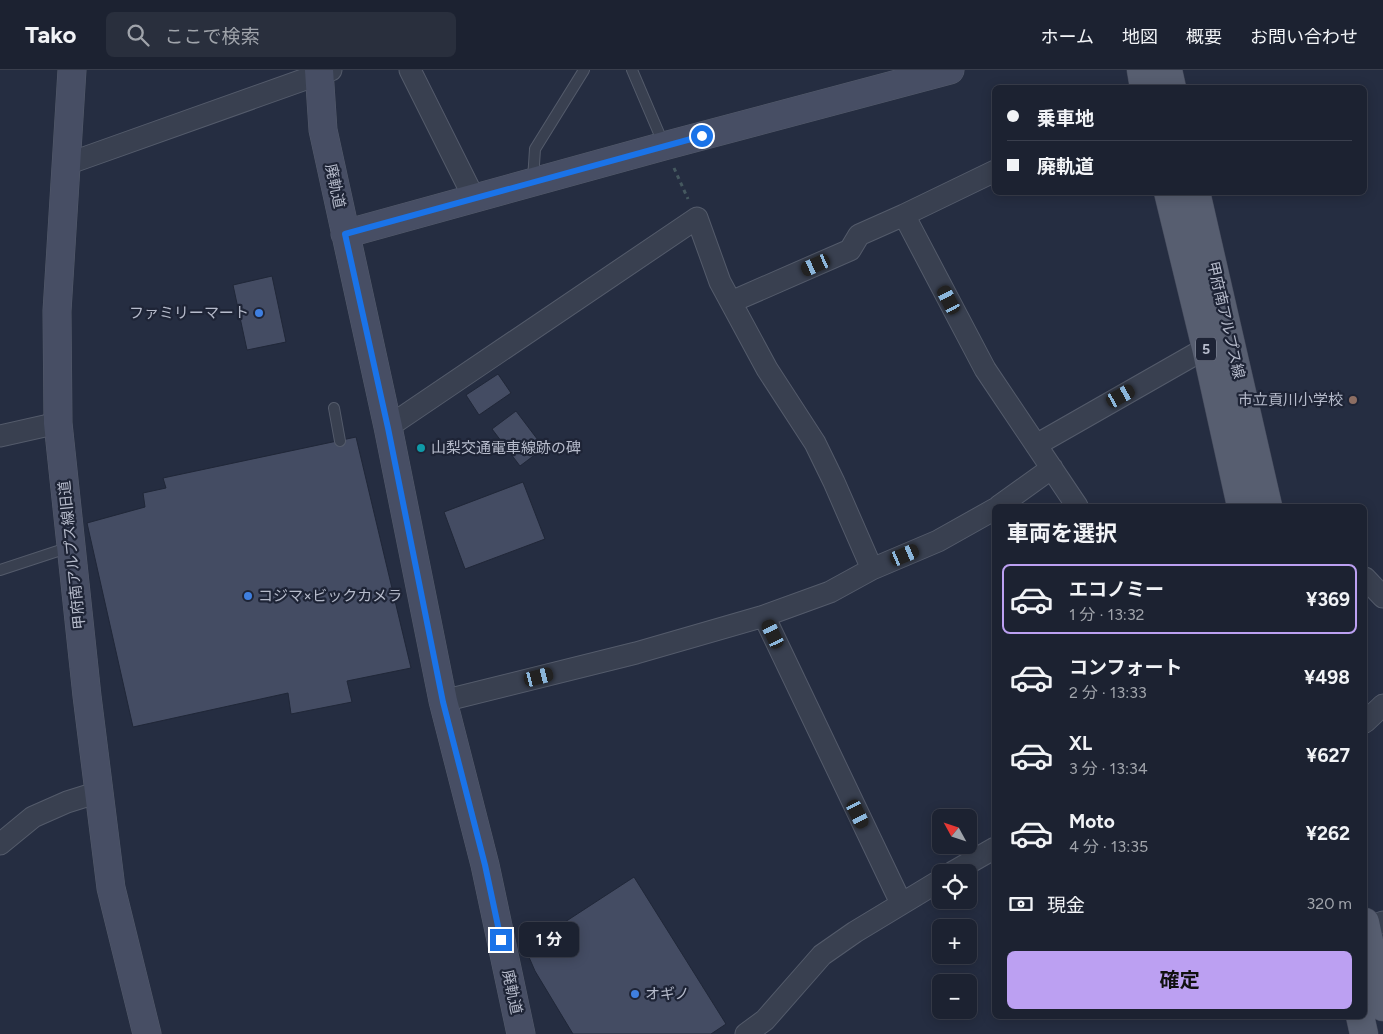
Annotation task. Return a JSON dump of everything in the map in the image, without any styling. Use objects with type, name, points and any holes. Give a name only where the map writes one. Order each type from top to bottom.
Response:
[{"type":"main road","points":[[1141,70],[1144,85]]},
{"type":"main road","points":[[1168,70],[1171,85]]},
{"type":"main road","name":"甲府南アルプス線","points":[[1169,195],[1206,348],[1241,504]]},
{"type":"main road","name":"甲府南アルプス線","points":[[1197,195],[1268,504]]},
{"type":"main road","points":[[1372,924],[1383,1007]]},
{"type":"main road","points":[[1361,1019],[1364,1034]]},
{"type":"street","name":"甲府南アルプス線旧道","points":[[72,70],[57,311],[58,422],[87,696],[111,888],[147,1034]]},
{"type":"street","points":[[410,70],[475,200]]},
{"type":"street","points":[[345,234],[950,70]]},
{"type":"street","points":[[67,164],[324,72]]},
{"type":"street","name":"廃軌道","points":[[324,72],[323,130],[388,428],[443,702],[485,865],[521,1034]]},
{"type":"street","points":[[732,302],[850,250],[859,234],[904,215],[992,172]]},
{"type":"street","points":[[904,215],[985,369],[1076,504]]},
{"type":"street","points":[[388,428],[697,218],[720,282],[767,369],[815,443],[872,569]]},
{"type":"street","points":[[1036,444],[1206,348]]},
{"type":"street","points":[[0,436],[58,422]]},
{"type":"street","points":[[1002,504],[1052,468]]},
{"type":"street","points":[[443,702],[636,653],[764,616],[830,592],[872,569],[938,542],[992,511]]},
{"type":"street","points":[[1367,580],[1383,597]]},
{"type":"street","points":[[764,616],[901,904]]},
{"type":"street","points":[[1367,720],[1383,705]]},
{"type":"street","points":[[0,844],[33,817],[67,802],[99,792]]},
{"type":"street","points":[[967,864],[992,850]]},
{"type":"street","points":[[746,1034],[765,1020],[822,955],[932,885]]},
{"type":"lane","points":[[532,184],[535,149],[584,70]]},
{"type":"lane","points":[[632,70],[664,146]]},
{"type":"lane","points":[[334,408],[340,441]]},
{"type":"lane","points":[[0,570],[72,546]]},
{"type":"path","points":[[664,146],[697,218]]},
{"type":"building","name":"ファミリーマート","points":[[272,276],[286,342],[247,350],[233,285]]},
{"type":"building","points":[[498,374],[511,393],[479,415],[466,395]]},
{"type":"building","points":[[516,411],[544,448],[520,466],[492,429]]},
{"type":"building","name":"コジマ×ビックカメラ","points":[[356,437],[411,668],[347,681],[352,702],[291,714],[288,693],[133,727],[87,523],[145,507],[143,493],[166,488],[163,478]]},
{"type":"building","points":[[523,482],[545,539],[465,569],[444,512]]},
{"type":"building","points":[[634,877],[726,1024],[711,1034],[573,1034],[535,971],[525,948]]},
{"type":"place","name":"ファミリーマート","points":[[259,313]]},
{"type":"place","name":"市立貢川小学校","points":[[1353,400]]},
{"type":"place","name":"山梨交通電車線跡の碑","points":[[421,448]]},
{"type":"place","name":"コジマ×ビックカメラ","points":[[248,596]]},
{"type":"place","name":"オギノ","points":[[635,994]]},
{"type":"route","points":[[501,940],[485,865],[443,702],[388,428],[345,234],[475,200],[702,136]]}]
